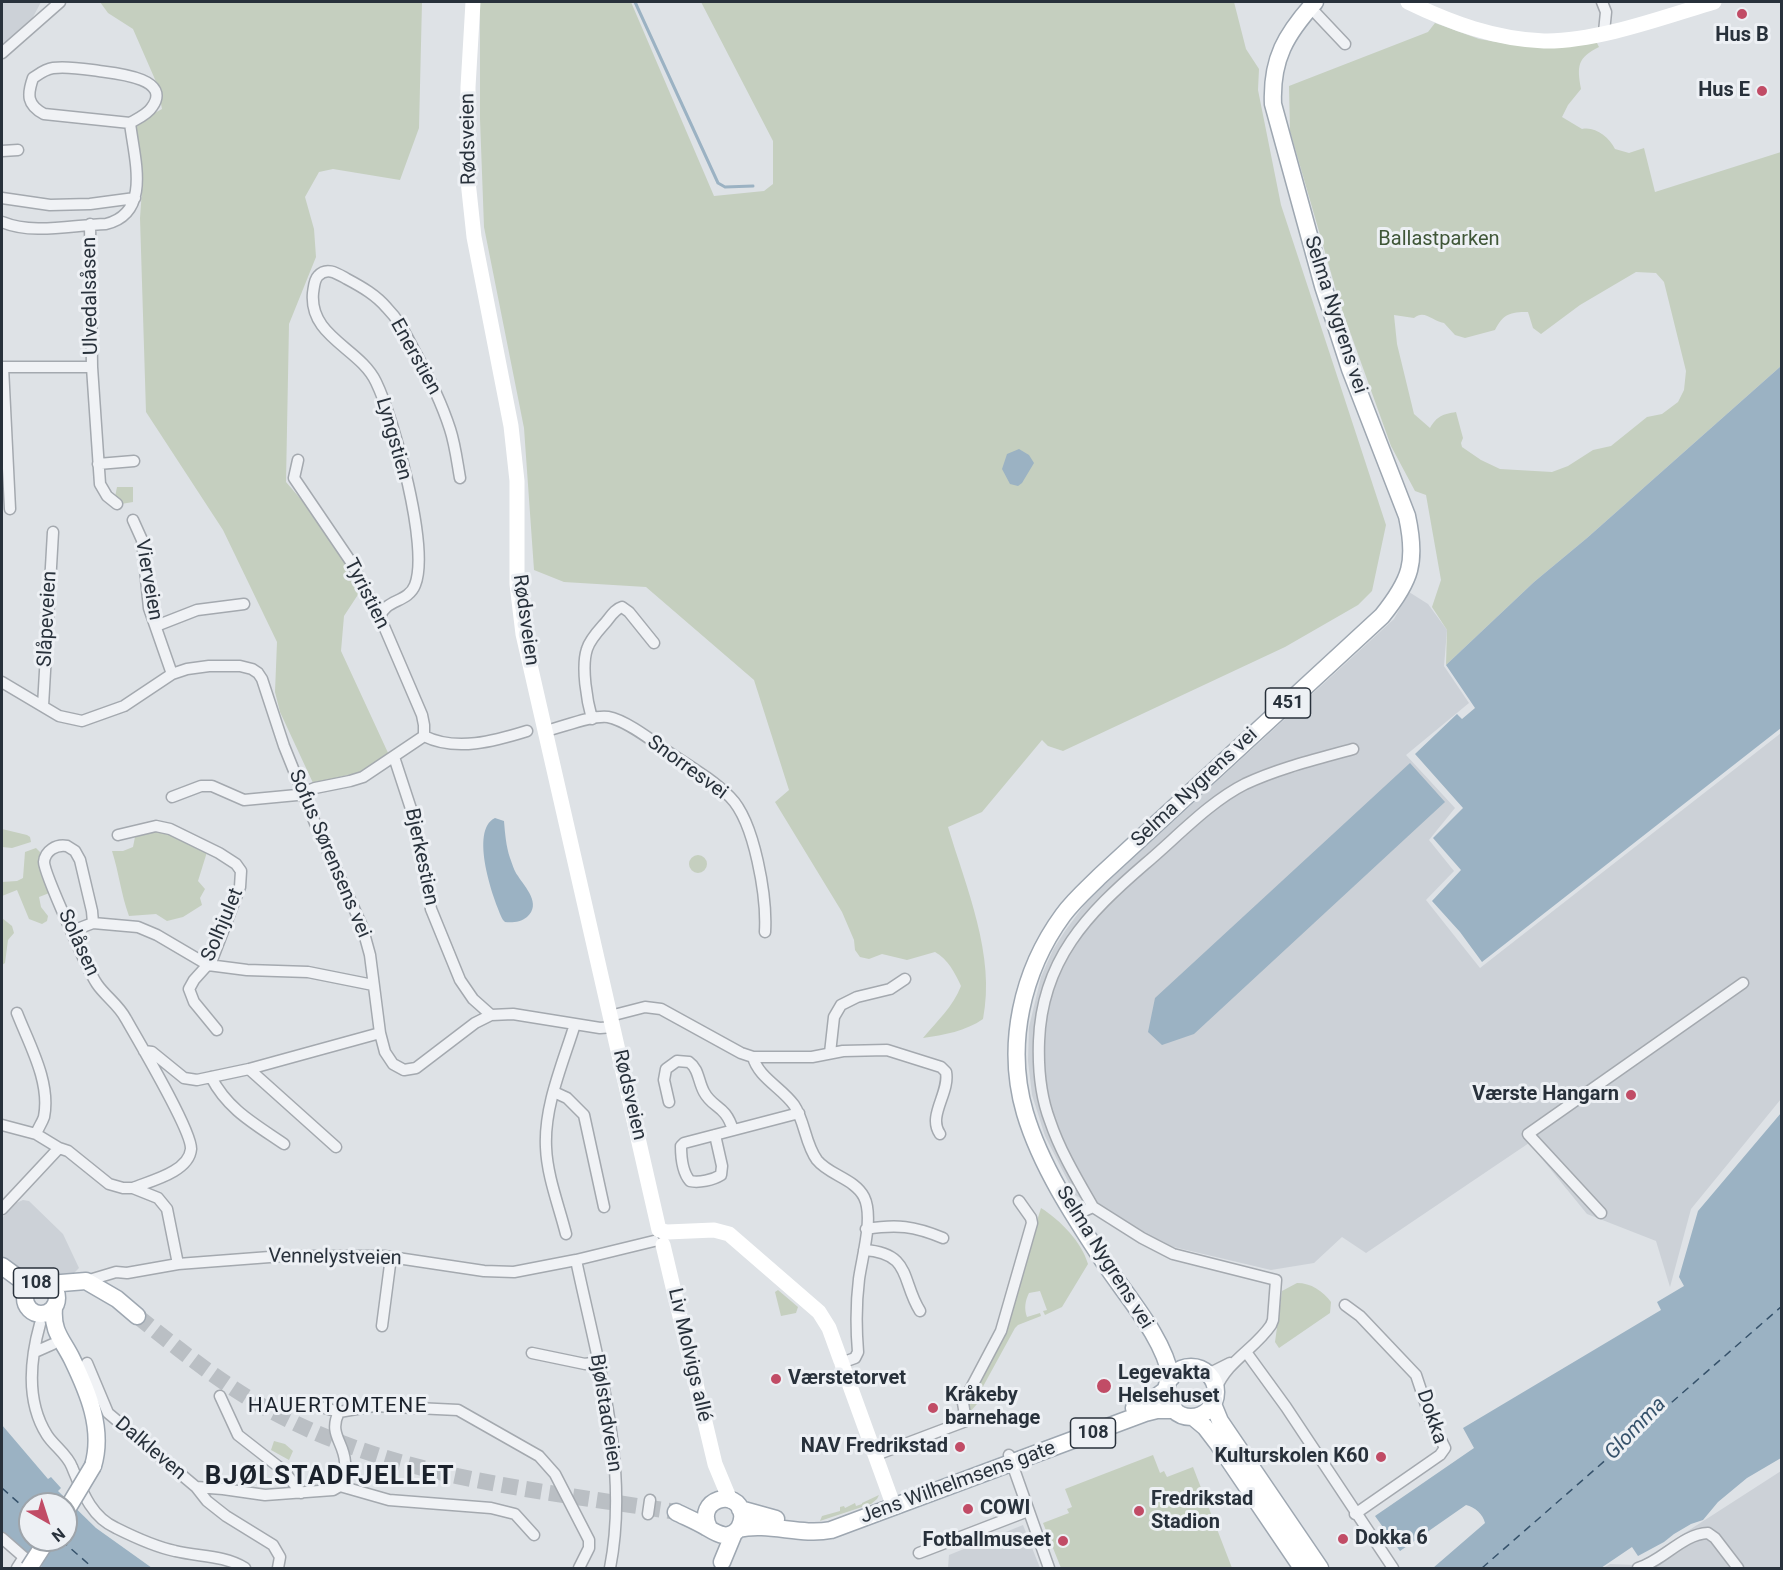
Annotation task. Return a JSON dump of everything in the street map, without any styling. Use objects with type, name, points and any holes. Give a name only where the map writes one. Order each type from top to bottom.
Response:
[{"type":"main road","name":"Selma Nygrens vei","points":[[1188,1368],[1159,1344],[1075,1215],[1038,1149],[1024,1112],[1018,1076],[1017,1043],[1025,988],[1044,945],[1065,913],[1094,881],[1382,616],[1405,585],[1409,572],[1412,537],[1407,516],[1350,369],[1323,286],[1273,104],[1272,84],[1276,62],[1292,29],[1313,4]]},
{"type":"main road","name":"108","points":[[2,1266],[36,1288],[86,1281],[103,1290],[137,1316]]},
{"type":"main road","name":"108","points":[[2,1278],[36,1288],[55,1290],[54,1327],[72,1360],[82,1368]]},
{"type":"main road","name":"108","points":[[36,1288],[28,1306],[53,1344],[82,1368],[95,1420],[97,1441],[93,1466],[77,1492]]},
{"type":"main road","name":"108","points":[[37,1318],[47,1313],[74,1291],[103,1290]]},
{"type":"main road","name":"Selma Nygrens vei","points":[[1159,1344],[1169,1384]]},
{"type":"main road","name":"108","points":[[1169,1384],[1178,1371],[1188,1368]]},
{"type":"main road","points":[[1188,1368],[1205,1371],[1213,1379],[1220,1421],[1320,1569]]},
{"type":"main road","points":[[1169,1384],[1168,1401],[1175,1410]]},
{"type":"main road","name":"Jens Wilhelmsens gate","points":[[1011,1459],[1141,1406],[1169,1384]]},
{"type":"main road","points":[[1193,1417],[1205,1413],[1215,1396]]},
{"type":"main road","name":"108","points":[[1175,1410],[1193,1417],[1205,1427],[1302,1569]]},
{"type":"main road","name":"Jens Wilhelmsens gate","points":[[892,1503],[816,1524],[760,1516],[723,1504],[676,1512],[724,1531],[757,1526],[801,1531],[826,1531],[892,1503],[1011,1459],[1145,1413],[1175,1410]]},
{"type":"main road","points":[[723,1504],[742,1521],[724,1531],[705,1517],[723,1504]]},
{"type":"street","points":[[2,53],[60,2]]},
{"type":"street","name":"Rødsveien","points":[[473,2],[467,120],[470,199],[474,237],[503,385],[516,470],[517,584],[523,634],[662,1238]]},
{"type":"street","points":[[1408,2],[1452,22],[1493,34],[1545,41],[1619,30],[1714,2]]},
{"type":"street","points":[[1602,2],[1606,12],[1604,33]]},
{"type":"street","points":[[1313,4],[1345,44]]},
{"type":"street","points":[[65,67],[130,75],[147,82],[156,95],[155,101],[152,108],[130,123],[44,114],[37,110],[29,98],[28,93],[33,78],[51,68],[65,67]]},
{"type":"street","points":[[2,222],[14,227],[28,228],[116,221],[130,210],[135,198],[137,177],[130,123]]},
{"type":"street","points":[[2,151],[18,150]]},
{"type":"street","points":[[2,198],[50,205],[90,204],[135,198]]},
{"type":"street","name":"Ulvedalsåsen","points":[[90,224],[92,367],[100,484],[107,496],[117,504]]},
{"type":"street","name":"Enerstien","points":[[326,271],[335,273],[367,290],[388,309],[400,324],[440,402],[450,429],[460,478]]},
{"type":"street","name":"Lyngstien","points":[[326,271],[318,276],[315,282],[313,309],[322,327],[363,364],[378,386],[398,442],[418,539],[416,583],[412,592],[387,605],[380,617]]},
{"type":"street","name":"Ulvedalsåsen","points":[[10,509],[2,367],[92,367]]},
{"type":"street","name":"Tyristien","points":[[298,460],[294,478],[351,562],[380,617],[422,714],[424,736]]},
{"type":"street","points":[[99,464],[134,461]]},
{"type":"street","name":"Vierveien","points":[[133,520],[142,540],[149,609],[172,674]]},
{"type":"street","name":"Slåpeveien","points":[[43,706],[53,532]]},
{"type":"street","points":[[156,626],[197,610],[244,604]]},
{"type":"street","points":[[592,719],[585,692],[585,658],[588,646],[615,610],[622,607],[629,612],[654,643]]},
{"type":"street","name":"Sofus Sørensens vei","points":[[172,674],[209,666],[240,666],[258,673],[303,793],[362,926],[370,955],[380,1033],[390,1061],[400,1069],[409,1070],[421,1065],[475,1023],[491,1015]]},
{"type":"street","points":[[2,682],[59,716],[82,721],[124,706],[172,674]]},
{"type":"street","name":"Snorresvei","points":[[546,731],[592,719],[614,719],[719,787],[742,811],[761,876],[766,917],[765,932]]},
{"type":"street","points":[[172,797],[201,786],[212,786],[230,795],[250,800],[303,793],[363,777],[424,736],[442,743],[489,742],[527,731]]},
{"type":"street","points":[[1205,1371],[1214,1371],[1233,1362],[1267,1330],[1273,1320],[1276,1280],[1182,1258],[1163,1250],[1093,1207],[1050,1122],[1038,1074],[1040,1015],[1054,972],[1066,950],[1099,906],[1219,800],[1245,784],[1282,770],[1353,749]]},
{"type":"street","name":"Bjerkestien","points":[[394,757],[414,818],[431,909],[460,980],[473,999],[491,1015]]},
{"type":"street","name":"Solhjulet","points":[[118,835],[162,826],[187,836],[232,860],[239,867],[242,875],[240,887],[208,966],[191,984],[189,993],[217,1030]]},
{"type":"street","name":"Solåsen","points":[[93,923],[77,855],[67,846],[55,847],[46,855],[44,865],[72,931],[96,982],[125,1016],[189,1139],[191,1151],[182,1166],[133,1188]]},
{"type":"street","points":[[72,931],[93,923],[138,927],[157,935],[208,966],[308,972],[373,985]]},
{"type":"street","points":[[830,1053],[834,1017],[841,1005],[857,997],[890,989],[905,979]]},
{"type":"street","points":[[1600,1213],[1528,1134],[1743,982]]},
{"type":"street","points":[[491,1015],[513,1014],[600,1028],[645,1007],[661,1009],[741,1053],[753,1057],[812,1057],[868,1049],[887,1050],[910,1056],[944,1069],[947,1081],[935,1122],[939,1134]]},
{"type":"street","points":[[17,1013],[40,1074],[45,1096],[44,1118],[36,1134]]},
{"type":"street","points":[[566,1234],[548,1165],[546,1148],[554,1092],[575,1024]]},
{"type":"street","points":[[144,1051],[152,1052],[184,1078],[192,1080],[249,1069],[380,1033]]},
{"type":"street","points":[[753,1057],[756,1067],[788,1097],[800,1113],[817,1160],[829,1171],[856,1188],[864,1197],[866,1228],[857,1299],[858,1352],[855,1358],[841,1363]]},
{"type":"street","points":[[669,1102],[664,1080],[666,1069],[677,1061],[689,1062],[696,1069],[705,1093],[724,1111],[732,1130]]},
{"type":"street","points":[[249,1069],[336,1147]]},
{"type":"street","points":[[211,1077],[228,1103],[284,1144]]},
{"type":"street","points":[[554,1092],[567,1098],[584,1115],[604,1207]]},
{"type":"street","points":[[715,1134],[722,1166],[721,1174],[715,1178],[690,1181],[686,1174],[681,1146],[715,1134],[800,1113]]},
{"type":"street","points":[[2,1125],[36,1134],[76,1156],[109,1185],[133,1188],[158,1198],[167,1209],[178,1264]]},
{"type":"street","points":[[2,1209],[59,1148]]},
{"type":"street","points":[[876,1455],[966,1421],[963,1403],[1001,1331],[1032,1223],[1019,1201]]},
{"type":"street","points":[[1075,1215],[1093,1207]]},
{"type":"street","points":[[866,1228],[903,1226],[922,1229],[943,1238]]},
{"type":"street","points":[[662,1238],[697,1231],[714,1230],[729,1234],[813,1306],[825,1321],[892,1503]]},
{"type":"street","name":"Vennelystveien","points":[[86,1281],[116,1272],[127,1273],[178,1264],[283,1256],[391,1257],[497,1273],[514,1272],[576,1260],[662,1238]]},
{"type":"street","name":"Liv Molvigs allé","points":[[662,1238],[723,1504]]},
{"type":"street","points":[[864,1250],[886,1255],[902,1267],[920,1311]]},
{"type":"street","points":[[382,1326],[391,1257]]},
{"type":"street","name":"Bjølstadveien","points":[[576,1260],[612,1437],[616,1512],[610,1569]]},
{"type":"street","name":"Dokka","points":[[1345,1305],[1360,1316],[1416,1375],[1431,1420],[1445,1448],[1440,1455],[1355,1514]]},
{"type":"street","points":[[37,1318],[32,1389],[42,1426],[48,1437],[72,1465],[87,1501],[99,1518],[114,1528],[174,1551],[215,1556],[236,1563],[245,1569]]},
{"type":"street","points":[[35,1352],[53,1344]]},
{"type":"street","points":[[1246,1352],[1286,1407],[1393,1569]]},
{"type":"street","points":[[532,1353],[585,1364],[598,1362]]},
{"type":"street","points":[[1215,1396],[1223,1374],[1233,1362]]},
{"type":"street","name":"Dalkleven","points":[[82,1368],[108,1413],[196,1487],[207,1501],[226,1516],[273,1545],[280,1557],[278,1569]]},
{"type":"street","points":[[220,1396],[238,1435],[284,1471],[300,1493]]},
{"type":"street","points":[[318,1406],[339,1412],[374,1406],[458,1410],[539,1456],[555,1474],[589,1540],[589,1548],[579,1569]]},
{"type":"street","points":[[339,1412],[335,1420],[335,1430],[345,1461],[340,1486]]},
{"type":"street","points":[[1011,1459],[1049,1569]]},
{"type":"street","points":[[196,1487],[265,1495],[333,1490],[340,1486],[389,1500],[491,1508],[515,1514],[534,1534]]},
{"type":"street","points":[[648,1514],[650,1500]]},
{"type":"street","points":[[919,1553],[1028,1511]]},
{"type":"street","points":[[1638,1569],[1653,1563],[1691,1538],[1708,1533],[1715,1538],[1738,1569]]},
{"type":"street","points":[[2,1538],[26,1563],[37,1569]]},
{"type":"street","points":[[17,1569],[26,1563]]},
{"type":"shaded area","points":[[2,2],[41,2],[32,19],[2,46]]},
{"type":"shaded area","points":[[1409,592],[1428,604],[1447,630],[1444,666],[1469,703],[1406,755],[1455,808],[1429,840],[1454,871],[1426,900],[1480,968],[1781,733],[1781,1099],[1691,1209],[1670,1287],[1656,1241],[1587,1214],[1529,1143],[1366,1253],[1342,1237],[1314,1263],[1271,1270],[1161,1244],[1075,1195],[1045,1136],[1032,1095],[1028,1061],[1029,1027],[1041,977],[1053,950],[1065,931],[1085,904],[1105,884],[1394,619]]},
{"type":"shaded area","points":[[23,1200],[29,1201],[63,1234],[79,1268],[72,1275],[36,1274],[16,1270],[2,1259],[2,1218],[16,1203]]},
{"type":"shaded area","points":[[1781,1471],[1781,1568],[1603,1568],[1610,1564],[1635,1565]]},
{"type":"shaded area","points":[[1023,1525],[1040,1568],[948,1568],[949,1555]]},
{"type":"green space","points":[[100,2],[422,2],[419,128],[400,180],[333,169],[319,172],[305,197],[314,229],[316,257],[289,324],[286,482],[331,534],[361,590],[344,616],[341,651],[389,755],[366,771],[313,783],[280,712],[275,692],[277,642],[223,530],[146,412],[140,218],[143,176],[132,125],[162,109],[157,84],[133,29],[108,13]]},
{"type":"green space","points":[[631,2],[714,196],[764,191],[773,184],[773,141],[701,2],[1234,2],[1246,49],[1259,69],[1258,90],[1281,205],[1386,525],[1372,591],[1358,605],[1285,647],[1063,751],[1048,746],[1042,740],[982,812],[948,827],[977,922],[986,971],[983,1019],[969,1027],[923,1038],[949,1007],[961,986],[951,967],[940,955],[935,952],[907,960],[882,954],[869,959],[860,957],[855,950],[854,940],[842,912],[775,802],[789,790],[754,680],[646,587],[564,582],[534,570],[524,428],[484,227],[480,119],[480,3]]},
{"type":"green space","name":"Ballastparken","points":[[1435,23],[1479,39],[1515,45],[1596,41],[1599,47],[1586,55],[1580,64],[1581,89],[1562,117],[1582,129],[1592,129],[1601,133],[1615,149],[1629,153],[1644,148],[1655,192],[1781,152],[1781,366],[1534,582],[1446,665],[1447,630],[1432,607],[1441,580],[1426,495],[1415,491],[1391,446],[1340,304],[1290,131],[1289,86],[1428,32]],"holes":[[[1636,272],[1656,273],[1664,282],[1686,371],[1684,390],[1678,402],[1662,414],[1647,417],[1611,446],[1593,450],[1568,466],[1552,472],[1500,469],[1462,447],[1463,438],[1456,412],[1441,416],[1430,428],[1414,414],[1397,344],[1394,315],[1414,318],[1425,315],[1444,323],[1455,335],[1465,338],[1495,330],[1501,320],[1508,315],[1528,312],[1533,328],[1541,334],[1580,305]]]},
{"type":"green space","points":[[117,487],[133,487],[133,502],[121,504],[115,497]]},
{"type":"green space","points":[[2,829],[27,835],[31,842],[12,848],[2,847]]},
{"type":"green space","points":[[155,830],[184,838],[207,852],[198,881],[205,889],[200,898],[202,905],[183,917],[167,921],[156,914],[129,916],[112,851],[123,851],[133,847],[135,837]]},
{"type":"green space","points":[[36,848],[40,852],[42,871],[52,892],[39,897],[41,907],[48,916],[47,921],[42,924],[29,919],[17,890],[2,896],[2,882],[17,881],[23,878],[25,852]]},
{"type":"green space","points":[[694,855],[702,855],[707,860],[705,871],[694,873],[689,868],[689,860]]},
{"type":"green space","points":[[2,918],[12,926],[14,933],[8,940],[5,963],[2,965]]},
{"type":"green space","points":[[1041,1208],[1069,1232],[1081,1248],[1088,1264],[1062,1307],[1045,1315],[1043,1311],[1047,1310],[1040,1291],[1029,1293],[1025,1305],[1027,1317],[1040,1313],[1041,1316],[1015,1328],[980,1392],[977,1404],[970,1412],[967,1403],[1026,1256]]},
{"type":"green space","points":[[1297,1283],[1312,1286],[1324,1294],[1331,1302],[1330,1313],[1279,1348],[1275,1342],[1282,1291]]},
{"type":"green space","points":[[778,1290],[798,1307],[796,1313],[781,1316],[775,1292]]},
{"type":"green space","points":[[274,1441],[285,1444],[293,1451],[289,1460],[271,1450]]},
{"type":"green space","name":"Fredrikstad Stadion","points":[[1153,1455],[1160,1473],[1164,1471],[1167,1477],[1193,1467],[1232,1568],[1061,1568],[1043,1523],[1069,1513],[1067,1509],[1072,1507],[1065,1489]]},
{"type":"green space","points":[[879,1495],[871,1504],[820,1521],[822,1516],[840,1511],[840,1507],[845,1508],[855,1503],[856,1506]]},
{"type":"water","points":[[1781,366],[1781,728],[1482,962],[1460,932],[1432,901],[1461,870],[1433,838],[1463,808],[1415,754],[1457,714],[1462,719],[1475,708],[1446,665],[1534,582]]},
{"type":"water","points":[[1019,449],[1029,455],[1034,463],[1018,486],[1010,484],[1002,469],[1007,454]]},
{"type":"water","points":[[1410,763],[1445,802],[1194,1034],[1162,1045],[1148,1032],[1155,998]]},
{"type":"water","points":[[495,818],[504,821],[510,858],[515,872],[533,901],[533,907],[527,917],[516,922],[503,920],[485,866],[484,836],[487,825]]},
{"type":"water","name":"Glomma","points":[[1781,1113],[1781,1458],[1747,1478],[1718,1502],[1703,1520],[1691,1524],[1638,1556],[1632,1547],[1601,1568],[1433,1568],[1485,1523],[1478,1511],[1466,1505],[1400,1551],[1375,1516],[1474,1448],[1463,1428],[1661,1310],[1657,1302],[1684,1286],[1679,1277],[1698,1211]]},
{"type":"water","points":[[2,1425],[48,1479],[51,1477],[61,1488],[59,1492],[18,1492],[18,1548],[2,1535]]},
{"type":"water","points":[[78,1510],[96,1528],[152,1568],[43,1568],[23,1552],[78,1552]]},
{"type":"waterway","points":[[635,2],[718,183],[725,187],[753,186]]},
{"type":"ferry route","points":[[1482,1568],[1782,1306]]},
{"type":"ferry route","points":[[2,1488],[18,1502]]},
{"type":"ferry route","points":[[75,1552],[93,1568]]},
{"type":"tunnel","points":[[137,1316],[204,1368],[257,1403],[322,1435],[371,1453],[421,1468],[471,1479],[676,1512]]},
{"type":"place","name":"Hus B","points":[[1742,14]]},
{"type":"place","name":"Hus E","points":[[1762,91]]},
{"type":"place","name":"Værste Hangarn","points":[[1631,1095]]},
{"type":"place","name":"Værstetorvet","points":[[776,1379]]},
{"type":"place","name":"Legevakta Helsehuset","points":[[1104,1386]]},
{"type":"place","name":"Kråkeby barnehage","points":[[933,1408]]},
{"type":"place","name":"NAV Fredrikstad","points":[[960,1447]]},
{"type":"place","name":"Kulturskolen K60","points":[[1381,1457]]},
{"type":"place","name":"COWI","points":[[968,1509]]},
{"type":"place","name":"Fredrikstad Stadion","points":[[1139,1511]]},
{"type":"place","name":"Dokka 6","points":[[1343,1539]]},
{"type":"place","name":"Fotballmuseet","points":[[1063,1541]]},
{"type":"district","name":"HAUERTOMTENE","points":[[338,1407]]},
{"type":"district","name":"BJØLSTADFJELLET","points":[[330,1477]]}]
